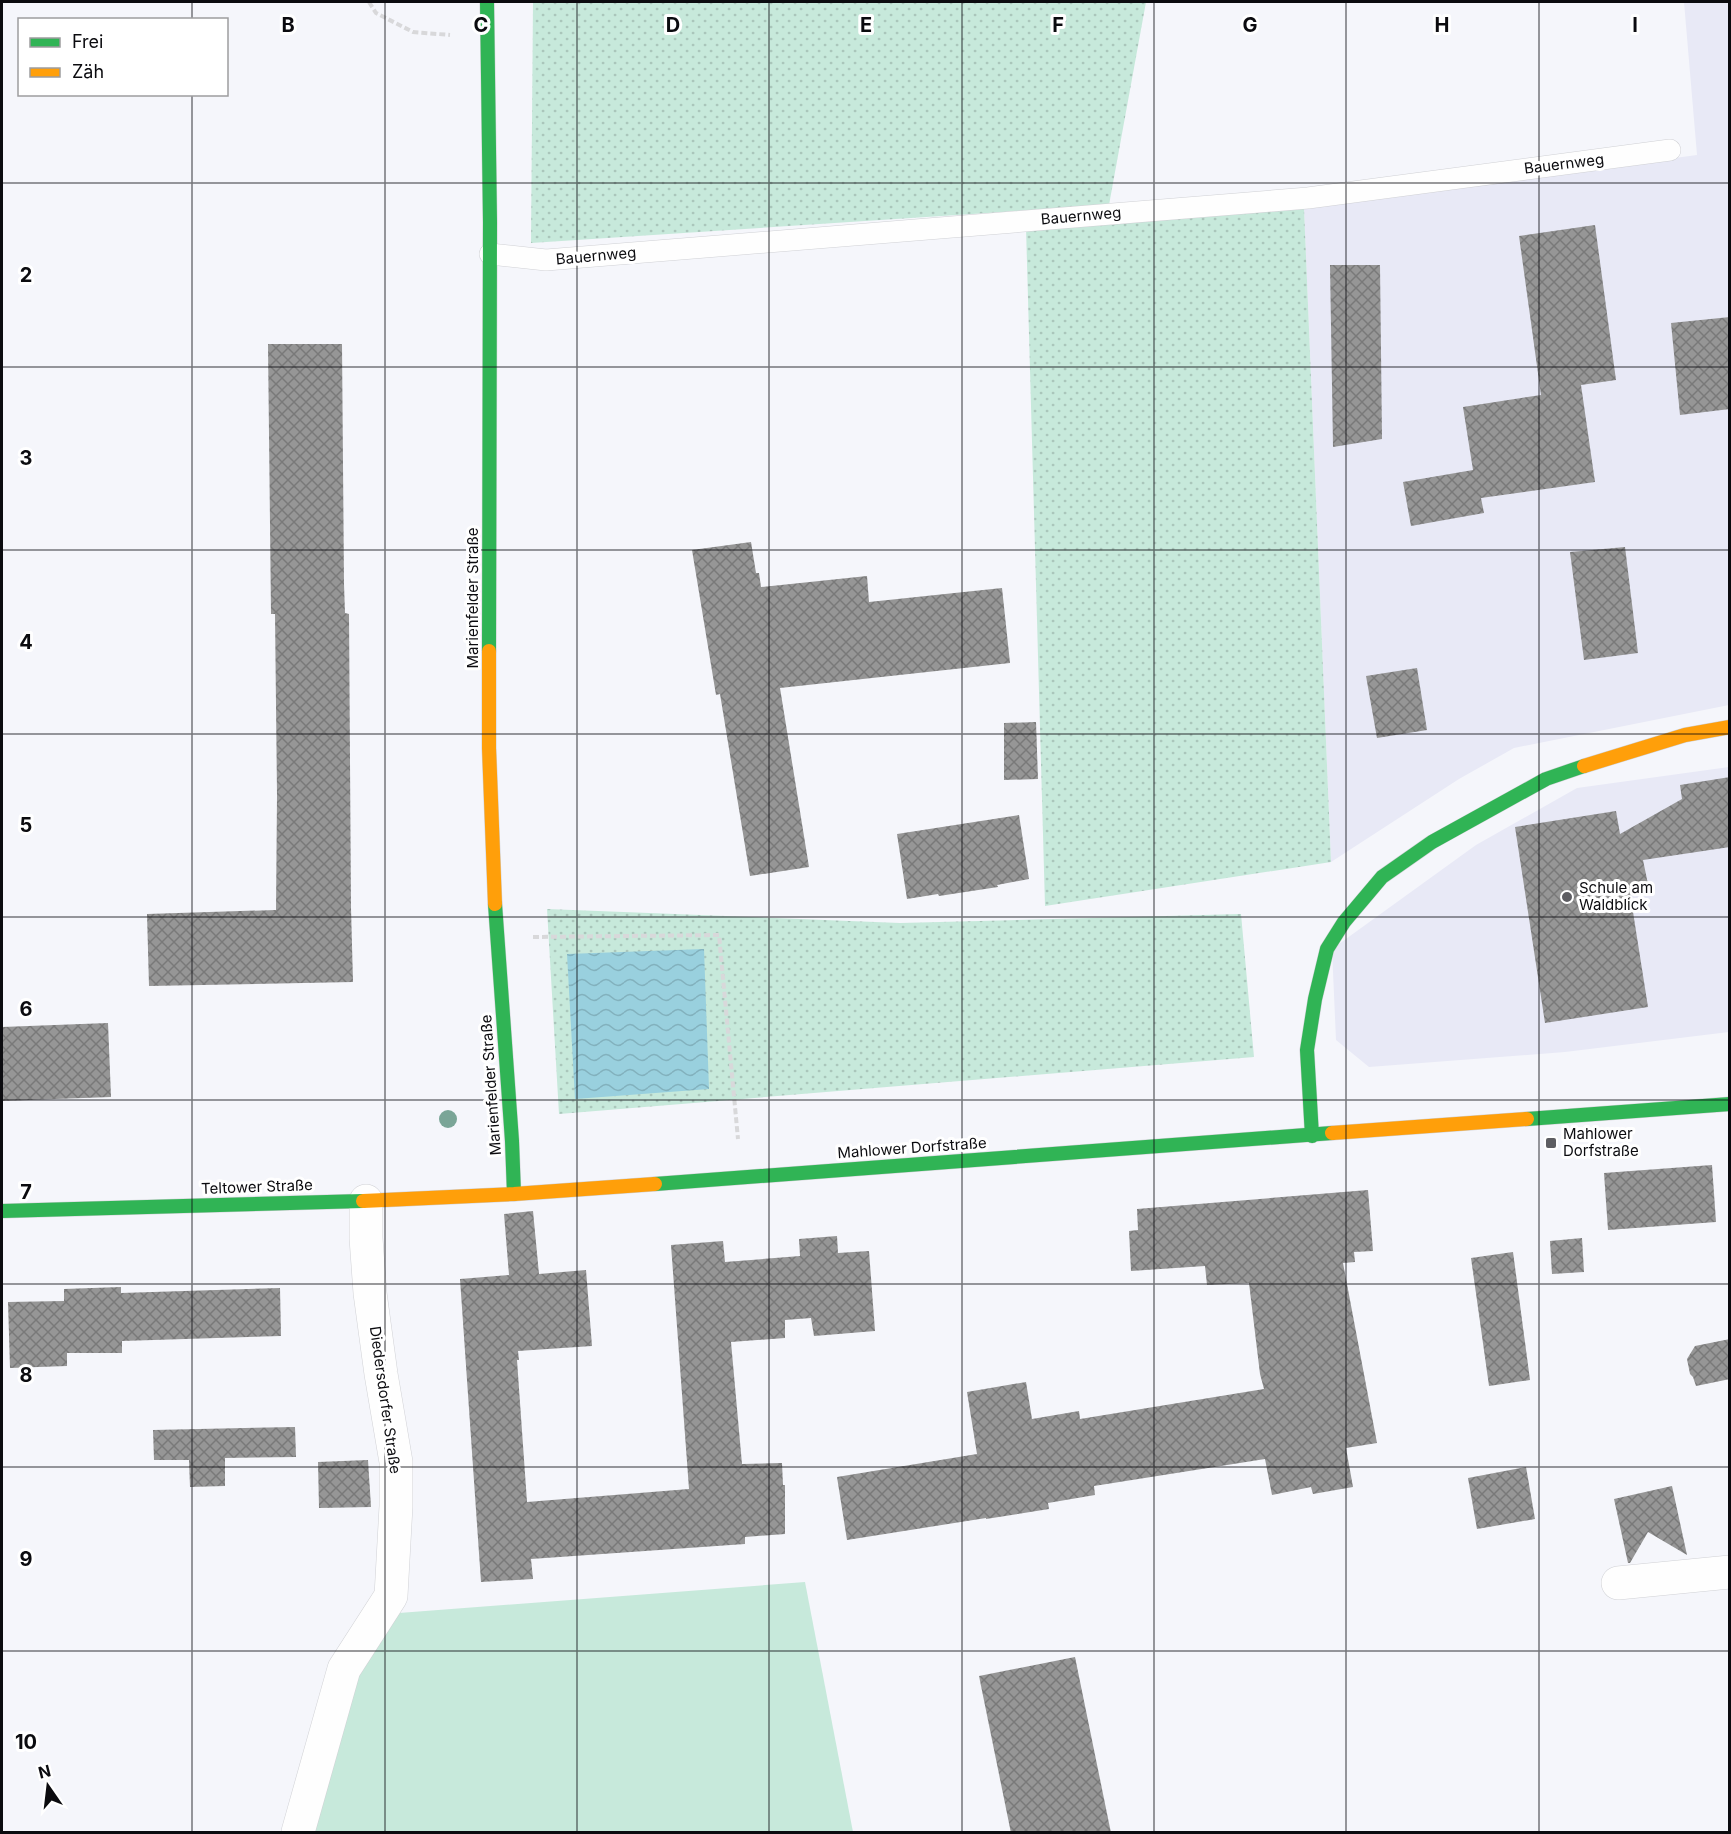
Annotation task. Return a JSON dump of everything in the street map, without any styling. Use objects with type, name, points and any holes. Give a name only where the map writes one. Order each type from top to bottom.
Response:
[{"type":"street","name":"Marienfelder Straße","points":[[487,2],[490,254],[489,748],[496,940],[513,1152],[514,1194]]},
{"type":"street","points":[[1312,1136],[1307,1050],[1315,999],[1327,949],[1344,922],[1382,877],[1431,842],[1546,779],[1625,752],[1685,735],[1730,727]]},
{"type":"street","name":"Mahlower Dorfstraße","points":[[514,1194],[1730,1104]]},
{"type":"street","name":"Teltower Straße","points":[[2,1211],[366,1201],[514,1194]]},
{"type":"street","name":"Diedersdorfer Straße","points":[[298,1833],[344,1669],[390,1596],[396,1506],[396,1462],[370,1293],[366,1201]]},
{"type":"street","points":[[1618,1583],[1730,1572]]},
{"type":"lane","name":"Bauernweg","points":[[490,254],[546,260],[1308,198],[1670,150]]},
{"type":"path","points":[[369,2],[376,13],[413,32],[488,37]]},
{"type":"path","points":[[496,940],[548,935],[719,935],[739,1149]]},
{"type":"shaded area","points":[[1684,2],[1729,2],[1729,705],[1514,748],[1459,779],[1331,862],[1304,208],[1697,155]]},
{"type":"shaded area","name":"Schule am Waldblick","points":[[1729,767],[1729,1032],[1565,1052],[1369,1067],[1336,1040],[1332,949],[1476,845],[1577,788]]},
{"type":"green space","points":[[533,2],[1146,2],[1109,205],[531,243]]},
{"type":"green space","points":[[1304,208],[1331,862],[1045,906],[1026,227]]},
{"type":"green space","points":[[547,909],[900,923],[1241,914],[1254,1057],[559,1114]]},
{"type":"green space","points":[[805,1582],[853,1832],[315,1832],[356,1666],[399,1613]]},
{"type":"water","points":[[704,949],[709,1089],[575,1099],[567,954]]},
{"type":"building","points":[[1595,225],[1616,380],[1581,385],[1595,482],[1481,498],[1484,513],[1411,526],[1403,482],[1473,470],[1463,407],[1541,395],[1519,236]]},
{"type":"building","points":[[1330,265],[1380,265],[1382,439],[1333,447]]},
{"type":"building","points":[[1730,317],[1730,409],[1680,415],[1671,323]]},
{"type":"building","points":[[268,344],[342,344],[344,584],[345,613],[349,614],[353,982],[149,986],[147,914],[276,910],[275,614],[271,614]]},
{"type":"building","points":[[751,542],[756,573],[759,573],[761,587],[867,576],[869,602],[1002,588],[1010,663],[780,688],[809,867],[750,876],[720,694],[716,695],[692,550]]},
{"type":"building","points":[[1625,547],[1638,653],[1584,660],[1570,552]]},
{"type":"building","points":[[1417,668],[1427,730],[1377,738],[1366,676]]},
{"type":"building","points":[[1036,722],[1038,779],[1004,780],[1004,723]]},
{"type":"building","points":[[1730,777],[1730,847],[1643,860],[1649,889],[1630,893],[1648,1007],[1545,1023],[1515,827],[1616,811],[1620,834],[1682,799],[1680,785]]},
{"type":"building","points":[[1019,815],[1029,879],[997,885],[998,887],[907,899],[897,834]]},
{"type":"building","points":[[108,1023],[111,1097],[2,1101],[2,1027]]},
{"type":"building","points":[[1712,1165],[1716,1222],[1608,1230],[1604,1173]]},
{"type":"building","points":[[1368,1190],[1373,1251],[1354,1252],[1355,1262],[1343,1263],[1377,1443],[1346,1448],[1353,1487],[1313,1494],[1311,1487],[1272,1495],[1265,1459],[1094,1486],[1095,1495],[1048,1503],[1049,1509],[847,1540],[837,1477],[977,1454],[967,1392],[1026,1382],[1032,1419],[1079,1411],[1080,1419],[1264,1389],[1260,1374],[1249,1283],[1207,1285],[1205,1266],[1131,1271],[1129,1231],[1138,1230],[1137,1209]]},
{"type":"building","points":[[533,1211],[539,1274],[586,1270],[592,1346],[518,1351],[527,1502],[689,1489],[671,1245],[723,1241],[725,1262],[800,1256],[799,1239],[837,1236],[838,1253],[869,1251],[875,1331],[814,1336],[811,1318],[785,1320],[785,1338],[731,1342],[742,1464],[782,1463],[783,1485],[785,1485],[785,1534],[745,1537],[745,1544],[531,1559],[533,1579],[481,1582],[460,1279],[509,1275],[504,1214]]},
{"type":"building","points":[[1582,1238],[1584,1272],[1552,1274],[1550,1241]]},
{"type":"building","points":[[1513,1252],[1530,1380],[1489,1386],[1471,1258]]},
{"type":"building","points":[[121,1287],[121,1293],[280,1288],[281,1336],[122,1341],[122,1353],[67,1353],[67,1366],[10,1368],[8,1302],[64,1301],[64,1289]]},
{"type":"building","points":[[1730,1339],[1730,1379],[1696,1386],[1690,1374],[1687,1359],[1695,1346]]},
{"type":"building","points":[[295,1427],[296,1457],[225,1458],[225,1486],[190,1487],[189,1460],[154,1460],[153,1430]]},
{"type":"building","points":[[368,1460],[371,1507],[319,1508],[318,1462]]},
{"type":"building","points":[[1526,1467],[1535,1519],[1477,1529],[1468,1478]]},
{"type":"building","points":[[1672,1486],[1687,1555],[1648,1532],[1628,1563],[1614,1499]]},
{"type":"building","points":[[1075,1657],[1111,1833],[1011,1833],[979,1676]]},
{"type":"traffic: fast","points":[[487,2],[490,222],[489,651]]},
{"type":"traffic: fast","points":[[1312,1136],[1307,1050],[1315,999],[1327,949],[1344,922],[1382,877],[1432,842],[1546,779],[1584,766]]},
{"type":"traffic: fast","points":[[495,904],[514,1194]]},
{"type":"traffic: fast","points":[[1527,1119],[1730,1104]]},
{"type":"traffic: fast","points":[[655,1184],[1332,1133]]},
{"type":"traffic: fast","points":[[2,1211],[363,1201]]},
{"type":"traffic: slow","points":[[489,651],[489,748],[495,904]]},
{"type":"traffic: slow","points":[[1584,766],[1685,735],[1730,727]]},
{"type":"traffic: slow","points":[[1332,1133],[1527,1119]]},
{"type":"traffic: slow","points":[[363,1201],[655,1184]]},
{"type":"place","name":"Schule am Waldblick","points":[[1567,897]]},
{"type":"place","name":"Mahlower Dorfstraße","points":[[1551,1143]]}]
